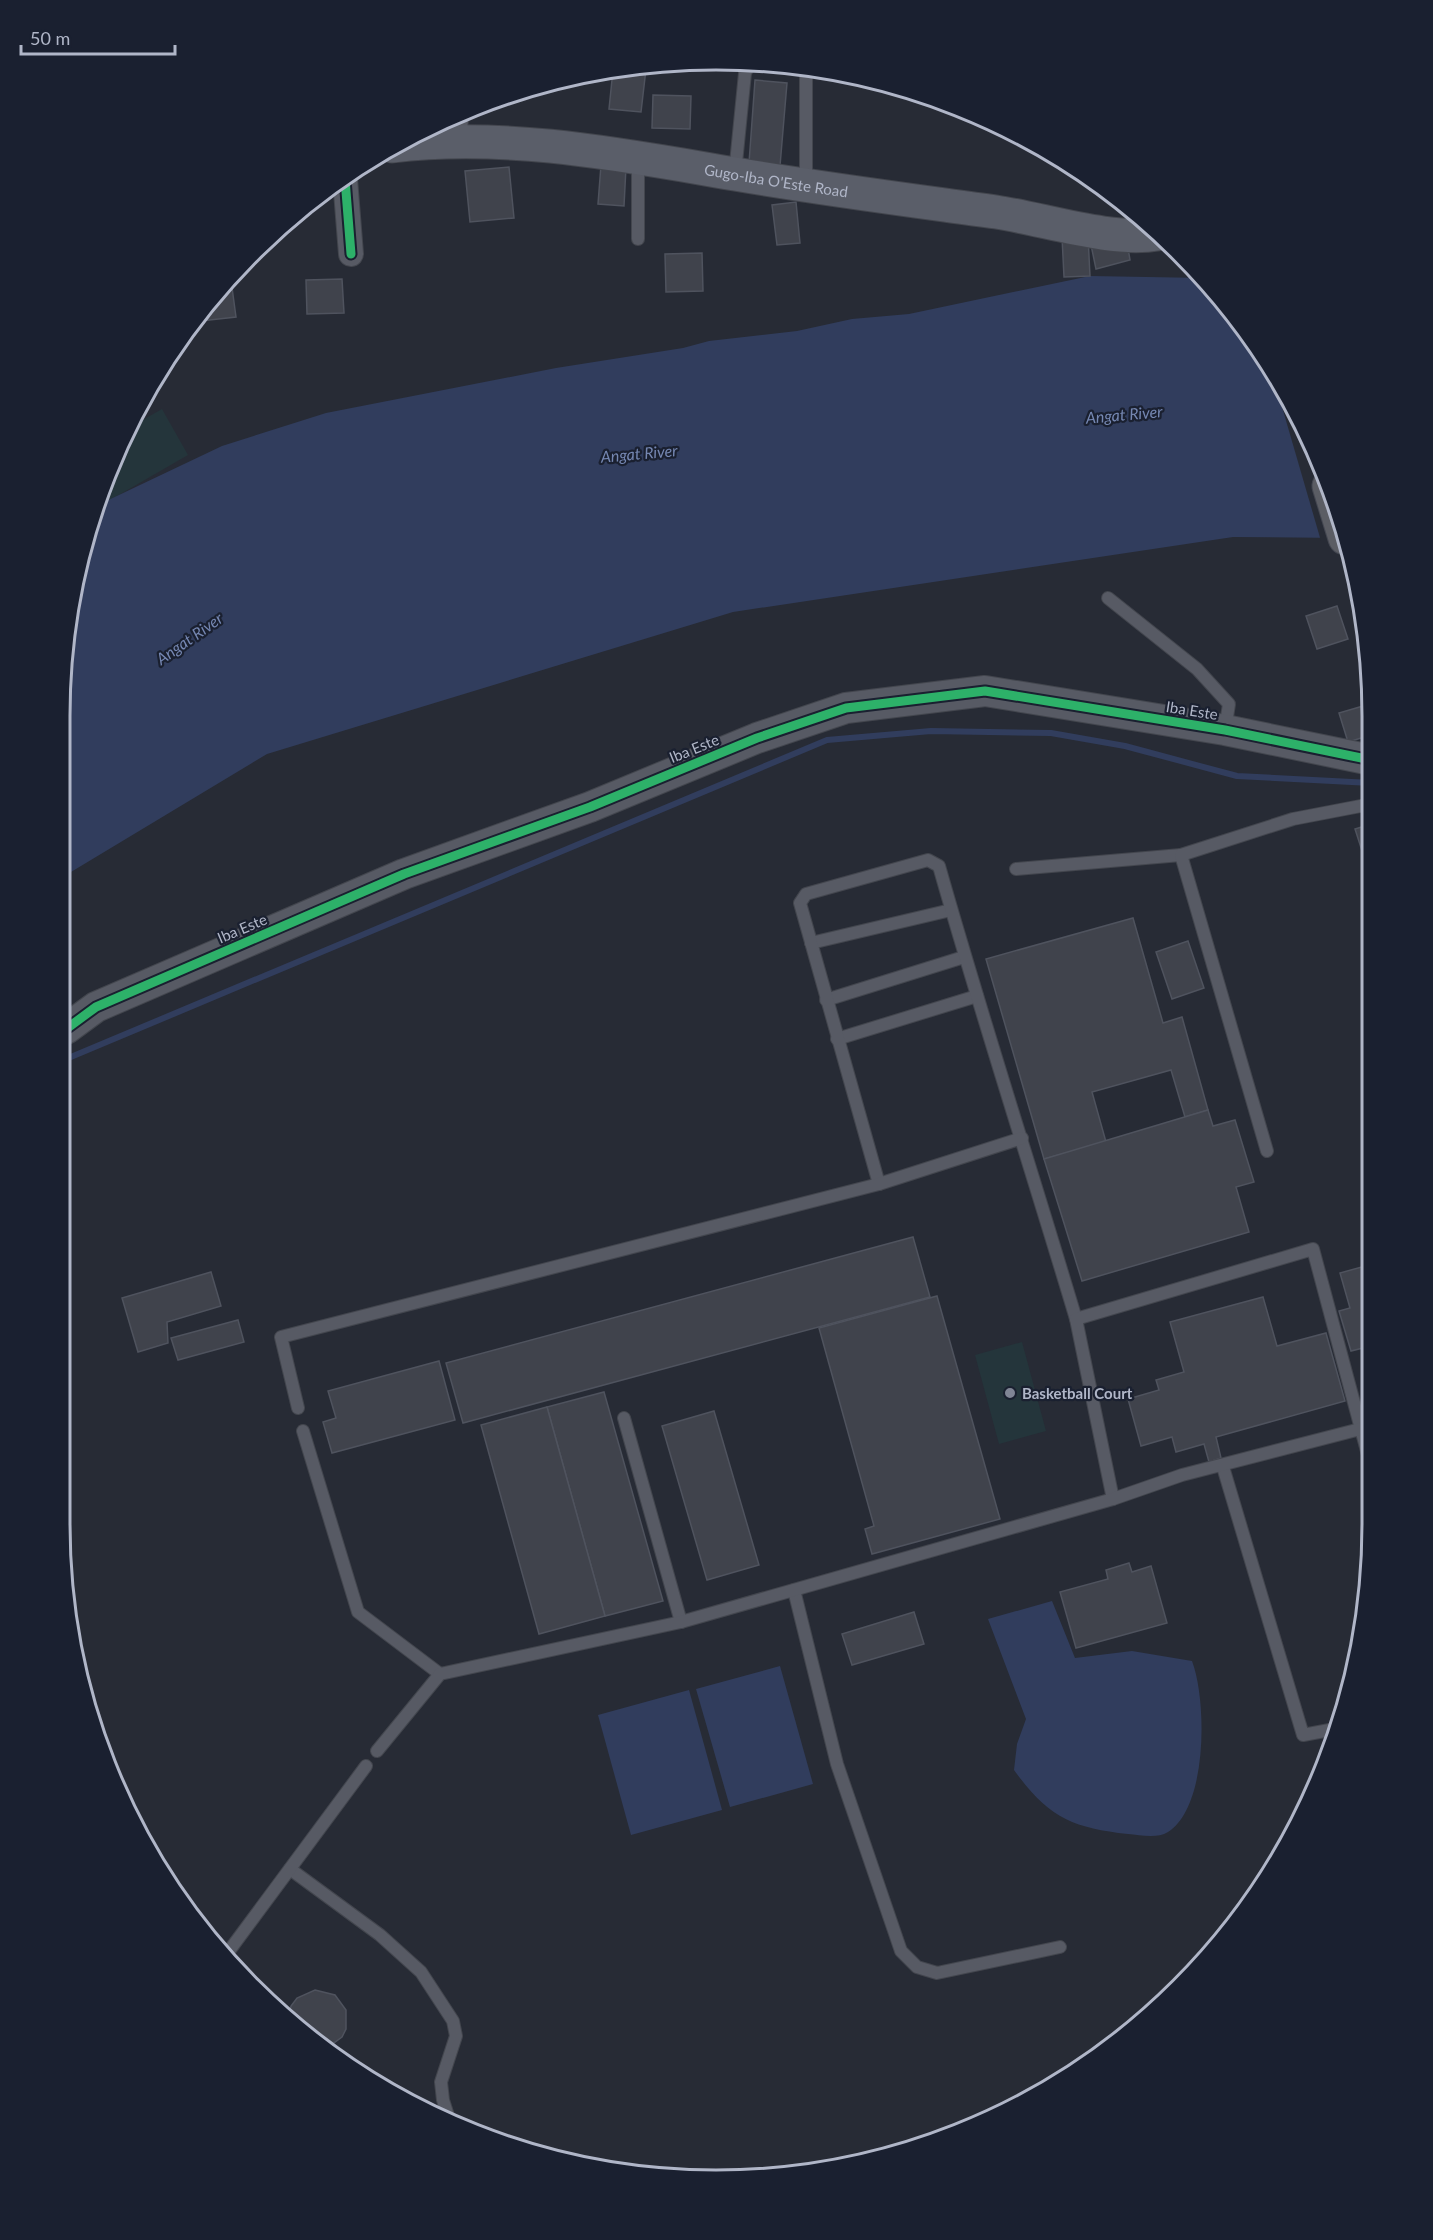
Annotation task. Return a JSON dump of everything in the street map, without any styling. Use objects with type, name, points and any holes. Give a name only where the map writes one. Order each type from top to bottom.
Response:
[{"type":"main road","name":"Gugo-Iba O'Este Road","points":[[436,135],[455,130],[527,146],[638,157],[806,186],[1024,216],[1108,233],[1147,236]]},
{"type":"street","points":[[346,188],[351,254]]},
{"type":"street","name":"Iba Este","points":[[70,1026],[96,1007],[404,874],[590,807],[757,738],[846,708],[985,691],[1225,730],[1362,758]]},
{"type":"lane","points":[[735,174],[746,71]]},
{"type":"lane","points":[[806,77],[806,186]]},
{"type":"lane","points":[[638,157],[638,239]]},
{"type":"lane","points":[[1108,598],[1197,669],[1228,704],[1225,730]]},
{"type":"lane","points":[[1016,869],[1180,855],[1293,819],[1362,806]]},
{"type":"lane","points":[[1180,855],[1267,1151]]},
{"type":"lane","points":[[879,1184],[800,903],[806,894],[928,860],[939,866],[964,957],[1022,1138],[1076,1319],[1113,1499]]},
{"type":"lane","points":[[811,943],[951,910]]},
{"type":"lane","points":[[826,1000],[964,957]]},
{"type":"lane","points":[[837,1039],[977,996]]},
{"type":"lane","points":[[298,1408],[281,1336],[879,1184],[1022,1138]]},
{"type":"lane","points":[[1076,1319],[1313,1249],[1362,1418]]},
{"type":"lane","points":[[624,1418],[681,1622]]},
{"type":"lane","points":[[377,1751],[440,1674],[681,1622],[1113,1499],[1182,1475],[1223,1467],[1362,1429]]},
{"type":"lane","points":[[303,1431],[358,1612],[440,1674]]},
{"type":"lane","points":[[1223,1467],[1303,1736],[1328,1730]]},
{"type":"lane","points":[[794,1590],[837,1764],[901,1951],[916,1967],[937,1973],[1060,1947]]},
{"type":"lane","points":[[231,1949],[366,1766]]},
{"type":"lane","points":[[290,1869],[388,1942],[422,1972],[453,2021],[456,2036],[441,2082],[447,2110]]},
{"type":"shaded area","points":[[162,409],[188,455],[110,500],[120,469],[143,420]]},
{"type":"shaded area","name":"Basketball Court","points":[[1022,1342],[1046,1431],[999,1444],[975,1355]]},
{"type":"water","name":"Angat River","points":[[1090,276],[1190,278],[1229,323],[1276,394],[1313,469],[1337,538],[1233,537],[733,612],[267,754],[70,873],[70,716],[76,632],[93,549],[108,500],[222,446],[326,413],[556,368],[683,348],[709,341],[797,331],[852,319],[909,314]]},
{"type":"water","points":[[1052,1601],[1075,1658],[1132,1651],[1192,1661],[1197,1679],[1202,1726],[1197,1777],[1191,1800],[1181,1819],[1164,1834],[1143,1836],[1076,1824],[1038,1799],[1014,1770],[1017,1744],[1026,1719],[988,1619]]},
{"type":"water","points":[[780,1666],[813,1784],[730,1807],[696,1689]]},
{"type":"water","points":[[689,1690],[722,1810],[631,1835],[598,1715]]},
{"type":"pier","points":[[1281,403],[1313,469],[1338,541],[1321,541]]},
{"type":"building","points":[[645,75],[641,112],[609,109],[612,79]]},
{"type":"building","points":[[755,80],[787,83],[780,166],[749,163]]},
{"type":"building","points":[[653,95],[691,96],[690,129],[652,128]]},
{"type":"building","points":[[601,165],[626,167],[624,206],[598,204]]},
{"type":"building","points":[[509,167],[514,218],[470,222],[465,171]]},
{"type":"building","points":[[796,202],[800,243],[777,245],[772,205]]},
{"type":"building","points":[[1088,236],[1090,276],[1064,277],[1062,237]]},
{"type":"building","points":[[1090,240],[1127,242],[1130,260],[1096,269]]},
{"type":"building","points":[[702,253],[703,291],[666,292],[665,254]]},
{"type":"building","points":[[342,279],[344,313],[307,314],[306,280]]},
{"type":"building","points":[[232,290],[236,317],[206,320]]},
{"type":"building","points":[[1337,606],[1348,639],[1317,649],[1306,616]]},
{"type":"building","points":[[1362,706],[1362,738],[1348,742],[1339,713]]},
{"type":"building","points":[[1362,827],[1362,851],[1355,829]]},
{"type":"building","points":[[1133,918],[1163,1023],[1182,1017],[1208,1110],[1185,1117],[1171,1070],[1092,1092],[1106,1142],[1044,1159],[986,959]]},
{"type":"building","points":[[1188,941],[1204,988],[1172,999],[1156,952]]},
{"type":"building","points":[[1208,1110],[1213,1126],[1235,1120],[1254,1182],[1236,1187],[1249,1232],[1082,1281],[1044,1159]]},
{"type":"building","points":[[913,1237],[930,1297],[463,1423],[446,1363]]},
{"type":"building","points":[[1362,1267],[1362,1348],[1351,1351],[1339,1311],[1350,1308],[1340,1273]]},
{"type":"building","points":[[211,1272],[221,1306],[167,1322],[168,1343],[138,1352],[122,1298]]},
{"type":"building","points":[[937,1296],[1000,1519],[872,1554],[865,1529],[874,1526],[819,1328]]},
{"type":"building","points":[[1263,1297],[1277,1346],[1326,1333],[1345,1401],[1216,1437],[1221,1458],[1209,1462],[1204,1444],[1176,1452],[1172,1437],[1141,1446],[1128,1399],[1159,1390],[1156,1380],[1184,1372],[1170,1322]]},
{"type":"building","points":[[238,1320],[244,1342],[178,1360],[171,1338]]},
{"type":"building","points":[[439,1361],[455,1420],[332,1453],[323,1422],[336,1418],[328,1391]]},
{"type":"building","points":[[604,1392],[663,1601],[605,1616],[547,1407]]},
{"type":"building","points":[[547,1407],[605,1616],[539,1634],[481,1425]]},
{"type":"building","points":[[714,1411],[759,1565],[707,1580],[662,1426]]},
{"type":"building","points":[[1129,1563],[1132,1572],[1151,1566],[1167,1623],[1076,1648],[1060,1592],[1108,1579],[1106,1570]]},
{"type":"building","points":[[914,1612],[924,1644],[852,1665],[842,1634]]},
{"type":"building","points":[[315,1990],[335,1995],[346,2010],[346,2029],[342,2037],[333,2043],[291,2009],[297,1998]]},
{"type":"waterway","points":[[70,1057],[827,740],[931,731],[1051,733],[1125,746],[1237,776],[1362,783]]},
{"type":"cycle path","points":[[346,188],[351,254]]},
{"type":"cycle path","points":[[70,1026],[96,1007],[404,874],[590,807],[757,738],[846,708],[985,691],[1225,730],[1362,758]]},
{"type":"place","name":"Basketball Court","points":[[1010,1393]]}]
